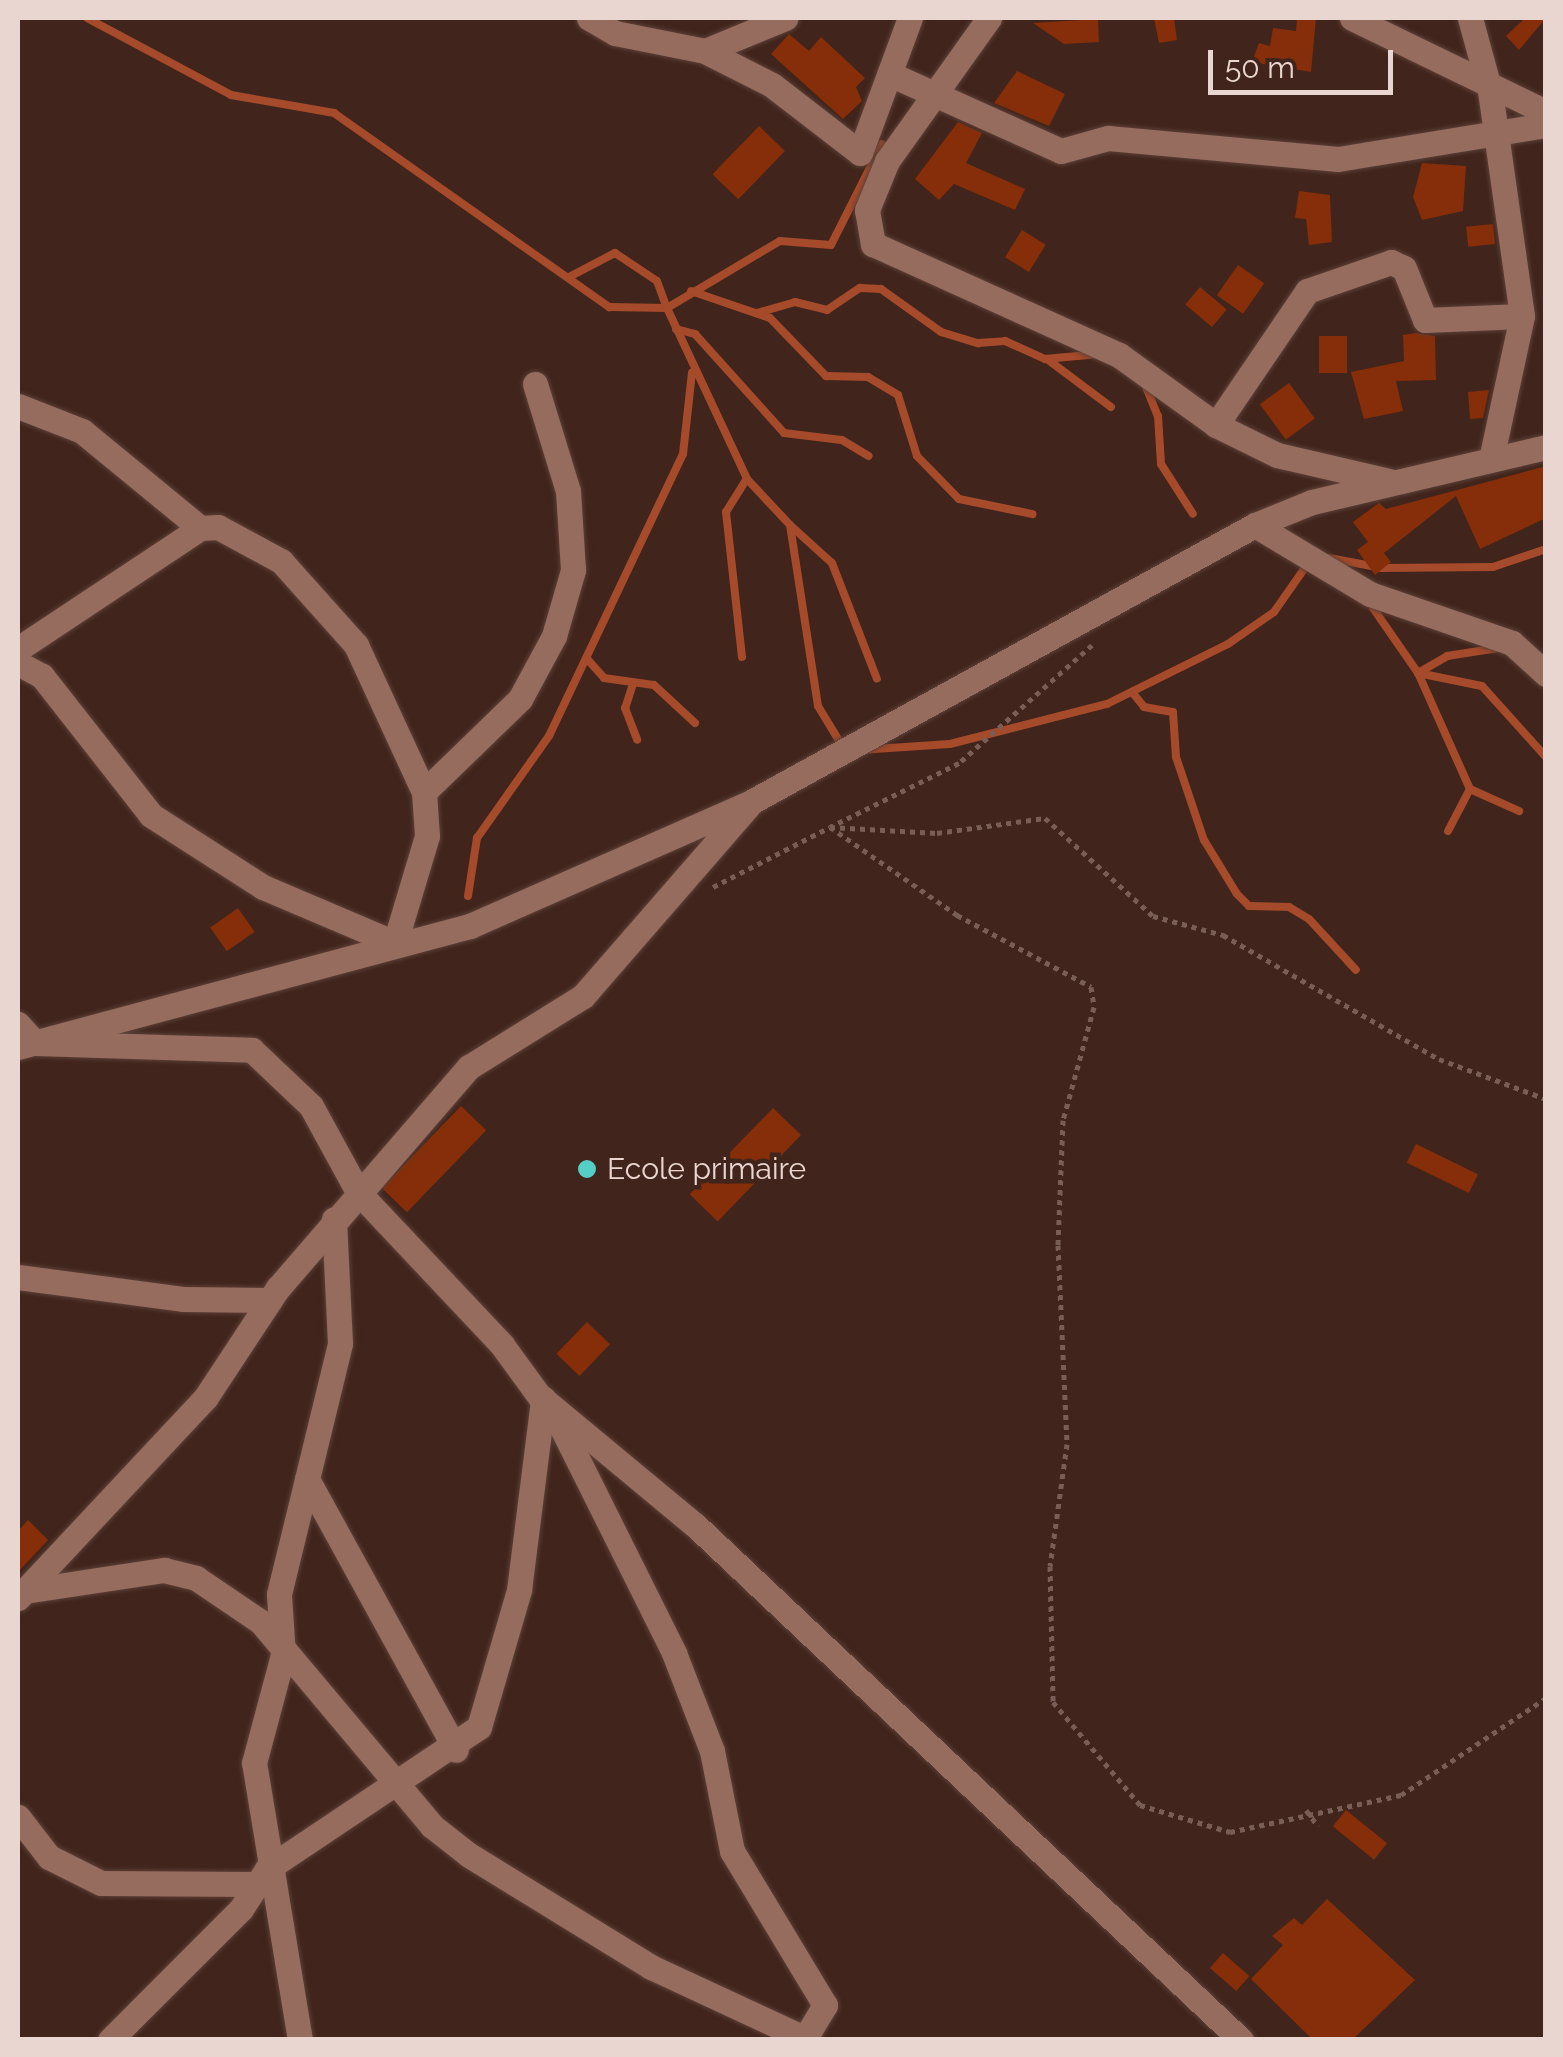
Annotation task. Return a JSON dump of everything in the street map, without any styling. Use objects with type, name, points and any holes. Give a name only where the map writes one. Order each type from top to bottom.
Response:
[{"type":"street","points":[[589,18],[615,32],[706,50],[772,84],[860,153],[892,76],[910,18]]},
{"type":"street","points":[[706,50],[785,18]]},
{"type":"street","points":[[989,18],[874,186],[873,244],[1119,355],[1216,425],[1276,455],[1395,482]]},
{"type":"street","points":[[1352,18],[1395,26],[1490,91],[1546,112]]},
{"type":"street","points":[[1470,18],[1490,91],[1492,137],[1522,316],[1491,459]]},
{"type":"street","points":[[892,76],[932,100],[1061,151],[1108,138],[1338,158],[1492,137],[1546,125]]},
{"type":"street","points":[[1216,425],[1308,291],[1392,262],[1404,268],[1425,320],[1522,316]]},
{"type":"street","points":[[424,792],[520,699],[554,636],[572,570],[568,490],[536,384]]},
{"type":"street","points":[[18,406],[82,431],[200,528]]},
{"type":"street","points":[[26,1045],[470,926],[751,802],[1254,526],[1395,482],[1546,447]]},
{"type":"street","points":[[1254,526],[1370,594],[1512,643],[1546,674]]},
{"type":"street","points":[[18,649],[200,528],[218,527],[281,561],[330,606],[424,792],[427,836],[395,943]]},
{"type":"street","points":[[18,663],[42,676],[151,815],[263,887],[395,943]]},
{"type":"street","points":[[19,1594],[206,1398],[270,1300],[334,1219],[469,1067],[599,981],[751,802]]},
{"type":"street","points":[[18,1024],[26,1045]]},
{"type":"street","points":[[26,1045],[252,1050],[311,1106],[358,1192],[542,1399],[695,1525],[1241,2040]]},
{"type":"street","points":[[300,2040],[261,1876],[254,1763],[282,1655],[277,1608],[340,1344],[334,1219]]},
{"type":"street","points":[[18,1277],[183,1299],[270,1300]]},
{"type":"street","points":[[110,2040],[241,1909],[261,1876],[370,1797],[399,1788],[456,1750],[483,1718],[515,1606],[542,1399]]},
{"type":"street","points":[[19,1594],[164,1570],[227,1597],[261,1622],[282,1655],[399,1788],[469,1855],[652,1967],[805,2039],[824,2005],[749,1888],[674,1653],[542,1399]]},
{"type":"street","points":[[307,1479],[456,1750]]},
{"type":"street","points":[[18,1816],[49,1857],[100,1883],[261,1876]]},
{"type":"path","points":[[701,896],[958,763],[1098,639]]},
{"type":"path","points":[[830,827],[937,833],[1045,818],[1076,837],[1112,888],[1153,916],[1223,935],[1440,1060],[1546,1099]]},
{"type":"path","points":[[830,827],[958,915],[1091,987],[1094,1007],[1063,1120],[1058,1245],[1068,1444],[1050,1566],[1054,1702],[1140,1805],[1169,1820],[1230,1832],[1306,1810],[1401,1795],[1546,1698]]},
{"type":"path","points":[[1306,1810],[1318,1826]]},
{"type":"building","points":[[1154,18],[1174,18],[1177,40],[1159,43]]},
{"type":"building","points":[[1297,18],[1316,18],[1311,72],[1252,62],[1259,43],[1270,46],[1273,28],[1296,31]]},
{"type":"building","points":[[1546,18],[1519,50],[1506,36],[1523,20]]},
{"type":"building","points":[[1098,19],[1099,42],[1064,44],[1033,23]]},
{"type":"building","points":[[789,34],[809,51],[821,37],[865,78],[856,87],[862,101],[843,119],[771,54]]},
{"type":"building","points":[[1017,71],[1065,94],[1049,126],[994,103]]},
{"type":"building","points":[[958,122],[982,133],[966,163],[1025,189],[1015,210],[954,184],[939,200],[915,179]]},
{"type":"building","points":[[759,126],[785,151],[738,199],[712,174]]},
{"type":"building","points":[[1422,163],[1466,166],[1463,211],[1422,220],[1413,197]]},
{"type":"building","points":[[1299,191],[1330,195],[1332,242],[1309,245],[1306,219],[1295,218]]},
{"type":"building","points":[[1493,224],[1495,244],[1468,247],[1466,227]]},
{"type":"building","points":[[1022,230],[1046,245],[1029,272],[1005,257]]},
{"type":"building","points":[[1238,265],[1264,283],[1243,314],[1217,295]]},
{"type":"building","points":[[1200,287],[1227,309],[1212,327],[1185,305]]},
{"type":"building","points":[[1403,335],[1435,336],[1436,380],[1396,381],[1403,411],[1364,419],[1351,372],[1404,361]]},
{"type":"building","points":[[1319,336],[1347,336],[1347,373],[1319,373]]},
{"type":"building","points":[[1289,383],[1315,419],[1286,440],[1260,404]]},
{"type":"building","points":[[1489,390],[1483,418],[1470,419],[1468,392]]},
{"type":"building","points":[[1546,466],[1546,518],[1480,549],[1456,496],[1384,553],[1391,562],[1375,575],[1357,550],[1368,542],[1353,522],[1379,503],[1386,509]]},
{"type":"building","points":[[238,908],[255,932],[227,951],[210,928]]},
{"type":"building","points":[[461,1106],[486,1130],[407,1212],[382,1188]]},
{"type":"building","points":[[773,1108],[801,1135],[718,1221],[690,1194]]},
{"type":"building","points":[[1416,1144],[1478,1174],[1469,1193],[1407,1163]]},
{"type":"building","points":[[587,1322],[610,1344],[579,1376],[556,1354]]},
{"type":"building","points":[[28,1520],[48,1540],[18,1572],[18,1531]]},
{"type":"building","points":[[1346,1810],[1387,1843],[1374,1860],[1333,1826]]},
{"type":"building","points":[[1327,1899],[1415,1980],[1352,2040],[1313,2040],[1251,1979],[1283,1945],[1272,1936],[1294,1918],[1302,1925]]},
{"type":"building","points":[[1223,1953],[1249,1976],[1236,1991],[1210,1968]]},
{"type":"waterway","points":[[87,18],[231,95],[334,113],[609,307],[667,308],[747,479],[790,525],[818,706],[841,744]]},
{"type":"waterway","points":[[569,277],[615,253],[657,281],[667,308],[780,241],[831,245],[882,144]]},
{"type":"waterway","points":[[757,313],[795,302],[827,310],[860,288],[881,289],[941,332],[978,343],[1005,341],[1045,359],[1099,354]]},
{"type":"waterway","points":[[691,291],[770,318],[826,376],[868,377],[898,395],[917,456],[959,499],[1032,514]]},
{"type":"waterway","points":[[676,329],[695,334],[784,433],[842,440],[869,456]]},
{"type":"waterway","points":[[1047,359],[1111,407]]},
{"type":"waterway","points":[[468,896],[477,838],[549,736],[683,454],[692,372]]},
{"type":"waterway","points":[[1144,382],[1158,416],[1161,464],[1193,514]]},
{"type":"waterway","points":[[742,657],[726,512],[747,479]]},
{"type":"waterway","points":[[791,526],[832,563],[877,679]]},
{"type":"waterway","points":[[1329,558],[1382,568],[1493,567],[1546,549]]},
{"type":"waterway","points":[[859,750],[950,744],[1107,704],[1228,644],[1274,612],[1309,562]]},
{"type":"waterway","points":[[1373,608],[1418,673],[1482,686],[1546,757]]},
{"type":"waterway","points":[[1448,831],[1470,789],[1418,673],[1447,656],[1498,648]]},
{"type":"waterway","points":[[588,660],[604,678],[654,685],[695,723]]},
{"type":"waterway","points":[[633,684],[625,708],[637,740]]},
{"type":"waterway","points":[[1132,692],[1144,707],[1173,712],[1176,757],[1204,840],[1237,894],[1249,906],[1289,907],[1309,919],[1356,970]]},
{"type":"waterway","points":[[1470,789],[1519,811]]},
{"type":"place","name":"Ecole primaire","points":[[587,1169]]}]
